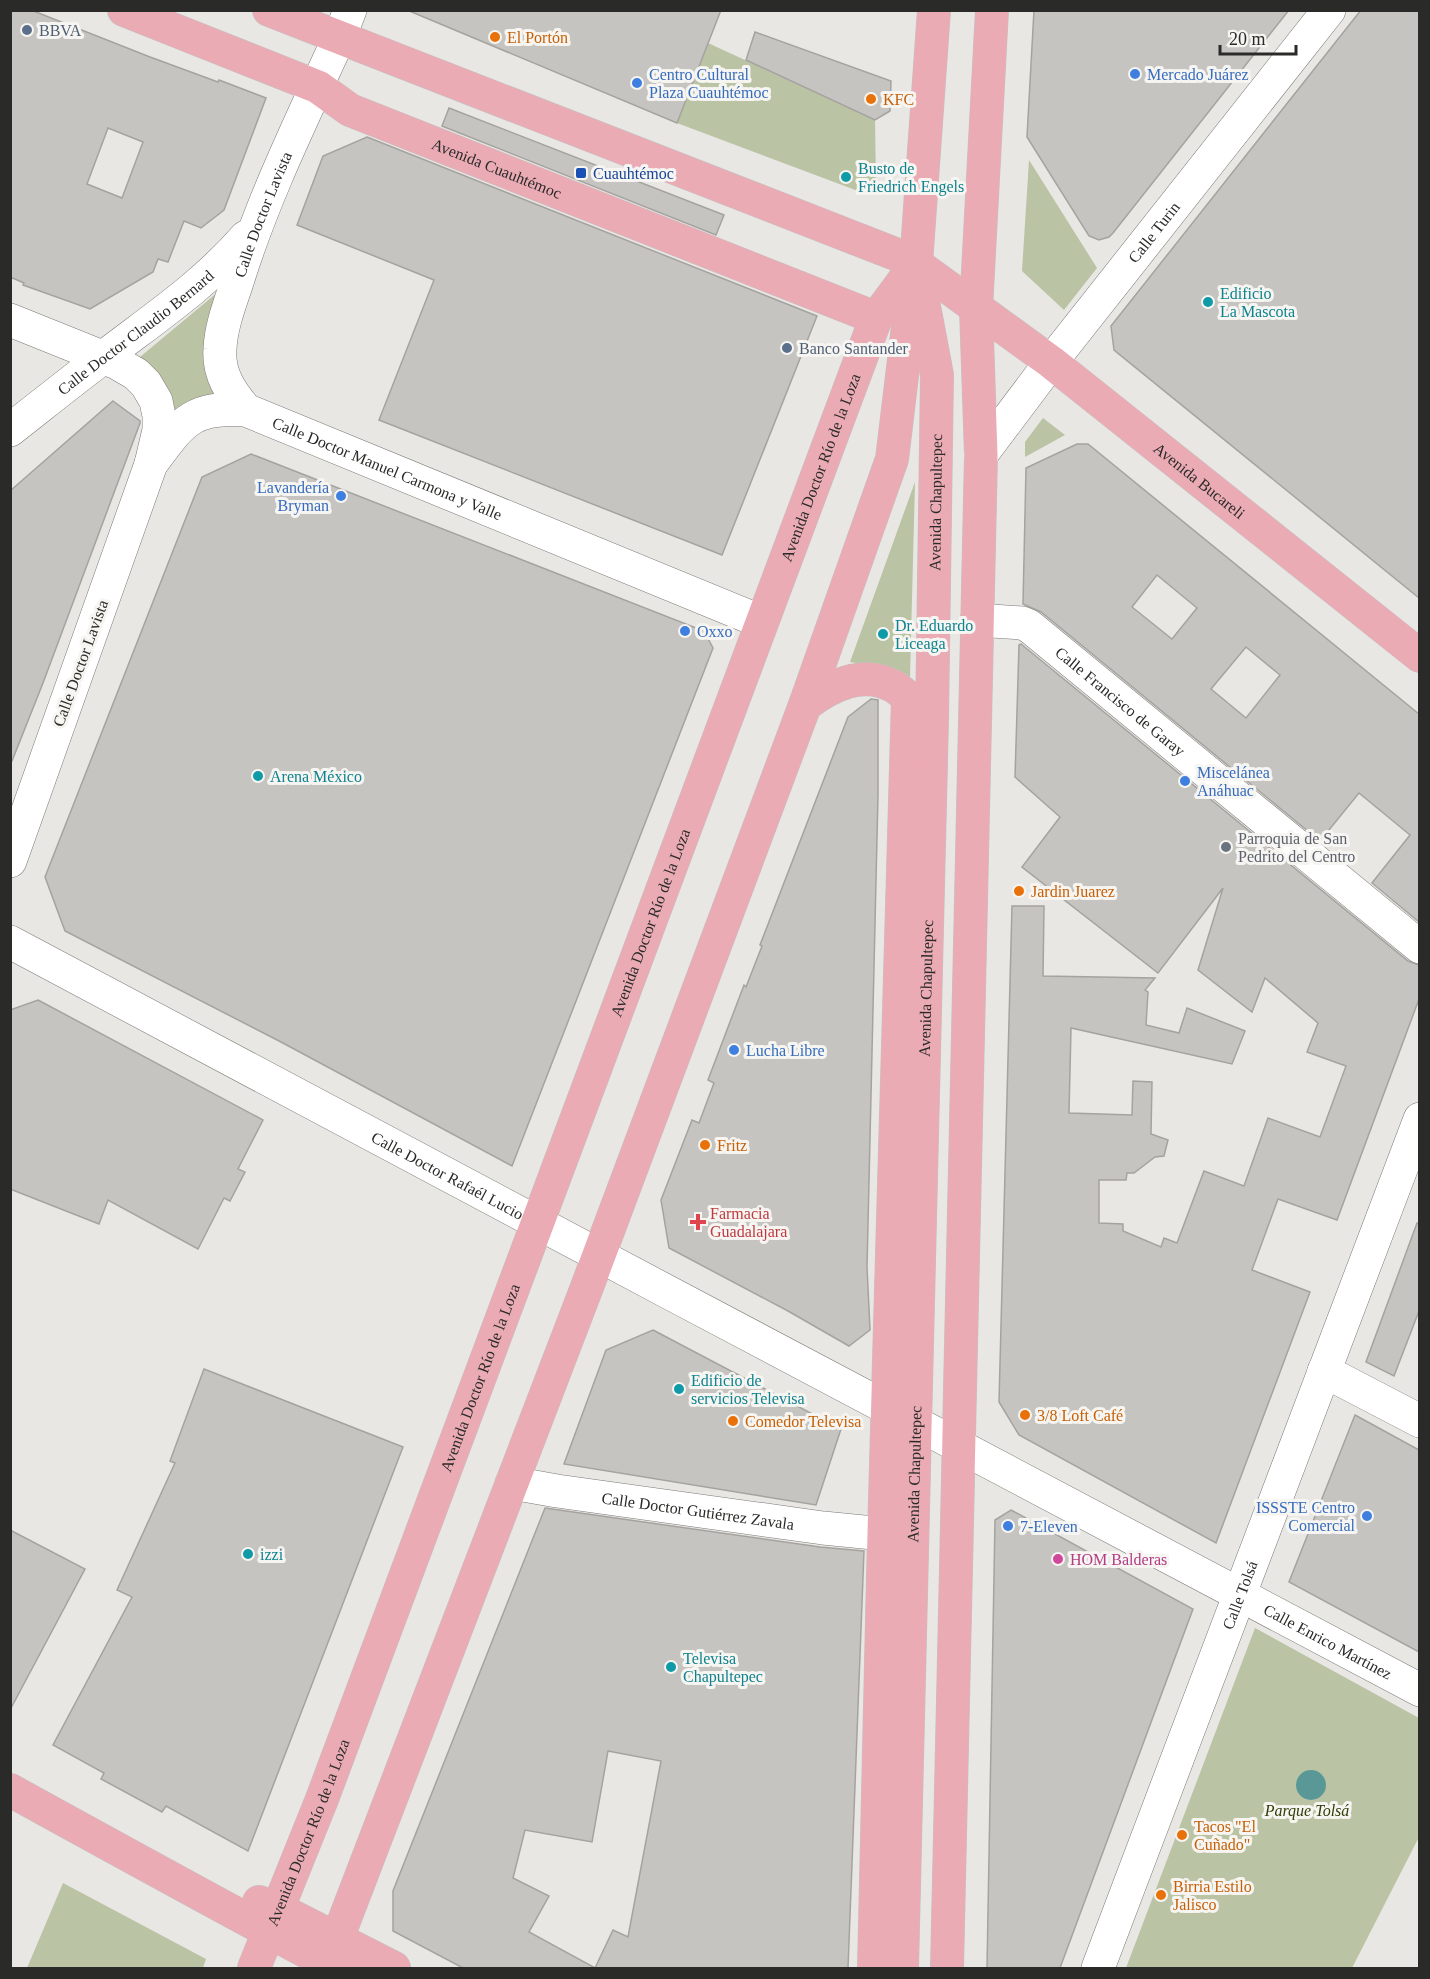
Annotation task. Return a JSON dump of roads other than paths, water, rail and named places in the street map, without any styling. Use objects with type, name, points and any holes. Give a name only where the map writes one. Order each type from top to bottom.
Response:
[{"type":"main road","name":"Avenida Cuauhtémoc","points":[[124,10],[318,87],[350,110],[876,318]]},
{"type":"main road","points":[[269,10],[344,24],[726,186],[903,256],[976,309]]},
{"type":"main road","name":"Avenida Chapultepec","points":[[902,1968],[902,1414],[920,708],[937,375],[916,264],[934,10]]},
{"type":"main road","points":[[947,1968],[981,455],[976,309],[992,10]]},
{"type":"main road","points":[[332,1960],[805,705],[892,459],[916,264]]},
{"type":"main road","name":"Avenida Doctor Río de la Loza","points":[[254,1968],[326,1788],[876,318],[916,264]]},
{"type":"main road","name":"Avenida Bucareli","points":[[976,309],[1051,362],[1419,656]]},
{"type":"main road","points":[[805,705],[824,691],[843,682],[864,678],[884,682],[896,688],[920,708]]},
{"type":"main road","name":"Avenida Chapultepec","points":[[874,1968],[884,1534],[902,1414]]},
{"type":"main road","points":[[10,1790],[133,1856],[273,1921],[332,1960],[394,1968]]},
{"type":"street","name":"Calle Turin","points":[[981,455],[1051,362],[1329,10]]},
{"type":"street","name":"Calle Doctor Lavista","points":[[246,410],[230,392],[223,375],[219,351],[225,320],[254,230],[344,24]]},
{"type":"street","name":"Calle Doctor Claudio Bernard","points":[[10,430],[185,297],[222,265],[254,230]]},
{"type":"street","points":[[10,320],[104,357],[136,374],[152,392],[159,417],[159,430],[151,464]]},
{"type":"street","name":"Calle Doctor Manuel Carmona y Valle","points":[[151,464],[183,423],[195,415],[213,410],[246,410],[762,622]]},
{"type":"street","name":"Calle Doctor Lavista","points":[[10,861],[151,464]]},
{"type":"street","name":"Calle Francisco de Garay","points":[[977,620],[1022,623],[1029,626],[1419,947]]},
{"type":"street","name":"Calle Doctor Rafaél Lucio","points":[[10,942],[537,1223],[902,1414]]},
{"type":"street","name":"Calle Tolsá","points":[[1098,1968],[1419,1119]]},
{"type":"street","points":[[1324,1371],[1419,1421]]},
{"type":"street","name":"Calle Enrico Martínez","points":[[902,1414],[1419,1690]]},
{"type":"street","name":"Calle Doctor Gutiérrez Zavala","points":[[512,1483],[823,1528],[884,1534]]},
{"type":"water","points":[[1311,1770],[1317,1771],[1325,1779],[1325,1791],[1317,1799],[1311,1800],[1305,1799],[1297,1791],[1296,1785],[1297,1779],[1305,1771]]},
{"type":"place","name":"BBVA","points":[[27,30]]},
{"type":"place","name":"El Portón","points":[[495,37]]},
{"type":"place","name":"Mercado Juárez","points":[[1135,74]]},
{"type":"place","name":"Centro Cultural Plaza Cuauhtémoc","points":[[637,83]]},
{"type":"place","name":"KFC","points":[[871,99]]},
{"type":"place","name":"Cuauhtémoc","points":[[581,173]]},
{"type":"place","name":"Busto de Friedrich Engels","points":[[846,177]]},
{"type":"place","name":"Edificio La Mascota","points":[[1208,302]]},
{"type":"place","name":"Banco Santander","points":[[787,348]]},
{"type":"place","name":"Lavandería Bryman","points":[[341,496]]},
{"type":"place","name":"Oxxo","points":[[685,631]]},
{"type":"place","name":"Dr. Eduardo Liceaga","points":[[883,634]]},
{"type":"place","name":"Arena México","points":[[258,776]]},
{"type":"place","name":"Miscelánea Anáhuac","points":[[1185,781]]},
{"type":"place","name":"Parroquia de San Pedrito del Centro","points":[[1226,847]]},
{"type":"place","name":"Jardin Juarez","points":[[1019,891]]},
{"type":"place","name":"Lucha Libre","points":[[734,1050]]},
{"type":"place","name":"Fritz","points":[[705,1145]]},
{"type":"place","name":"Farmacia Guadalajara","points":[[698,1222]]},
{"type":"place","name":"Edificio de servicios Televisa","points":[[679,1389]]},
{"type":"place","name":"3/8 Loft Café","points":[[1025,1415]]},
{"type":"place","name":"Comedor Televisa","points":[[733,1421]]},
{"type":"place","name":"ISSSTE Centro Comercial","points":[[1367,1516]]},
{"type":"place","name":"7-Eleven","points":[[1008,1526]]},
{"type":"place","name":"izzi","points":[[248,1554]]},
{"type":"place","name":"HOM Balderas","points":[[1058,1559]]},
{"type":"place","name":"Televisa Chapultepec","points":[[671,1667]]},
{"type":"place","name":"Tacos \"El Cuñado\"","points":[[1182,1835]]},
{"type":"place","name":"Birria Estilo Jalisco","points":[[1161,1895]]},
{"type":"park label","name":"Parque Tolsá","points":[[1307,1810]]}]
